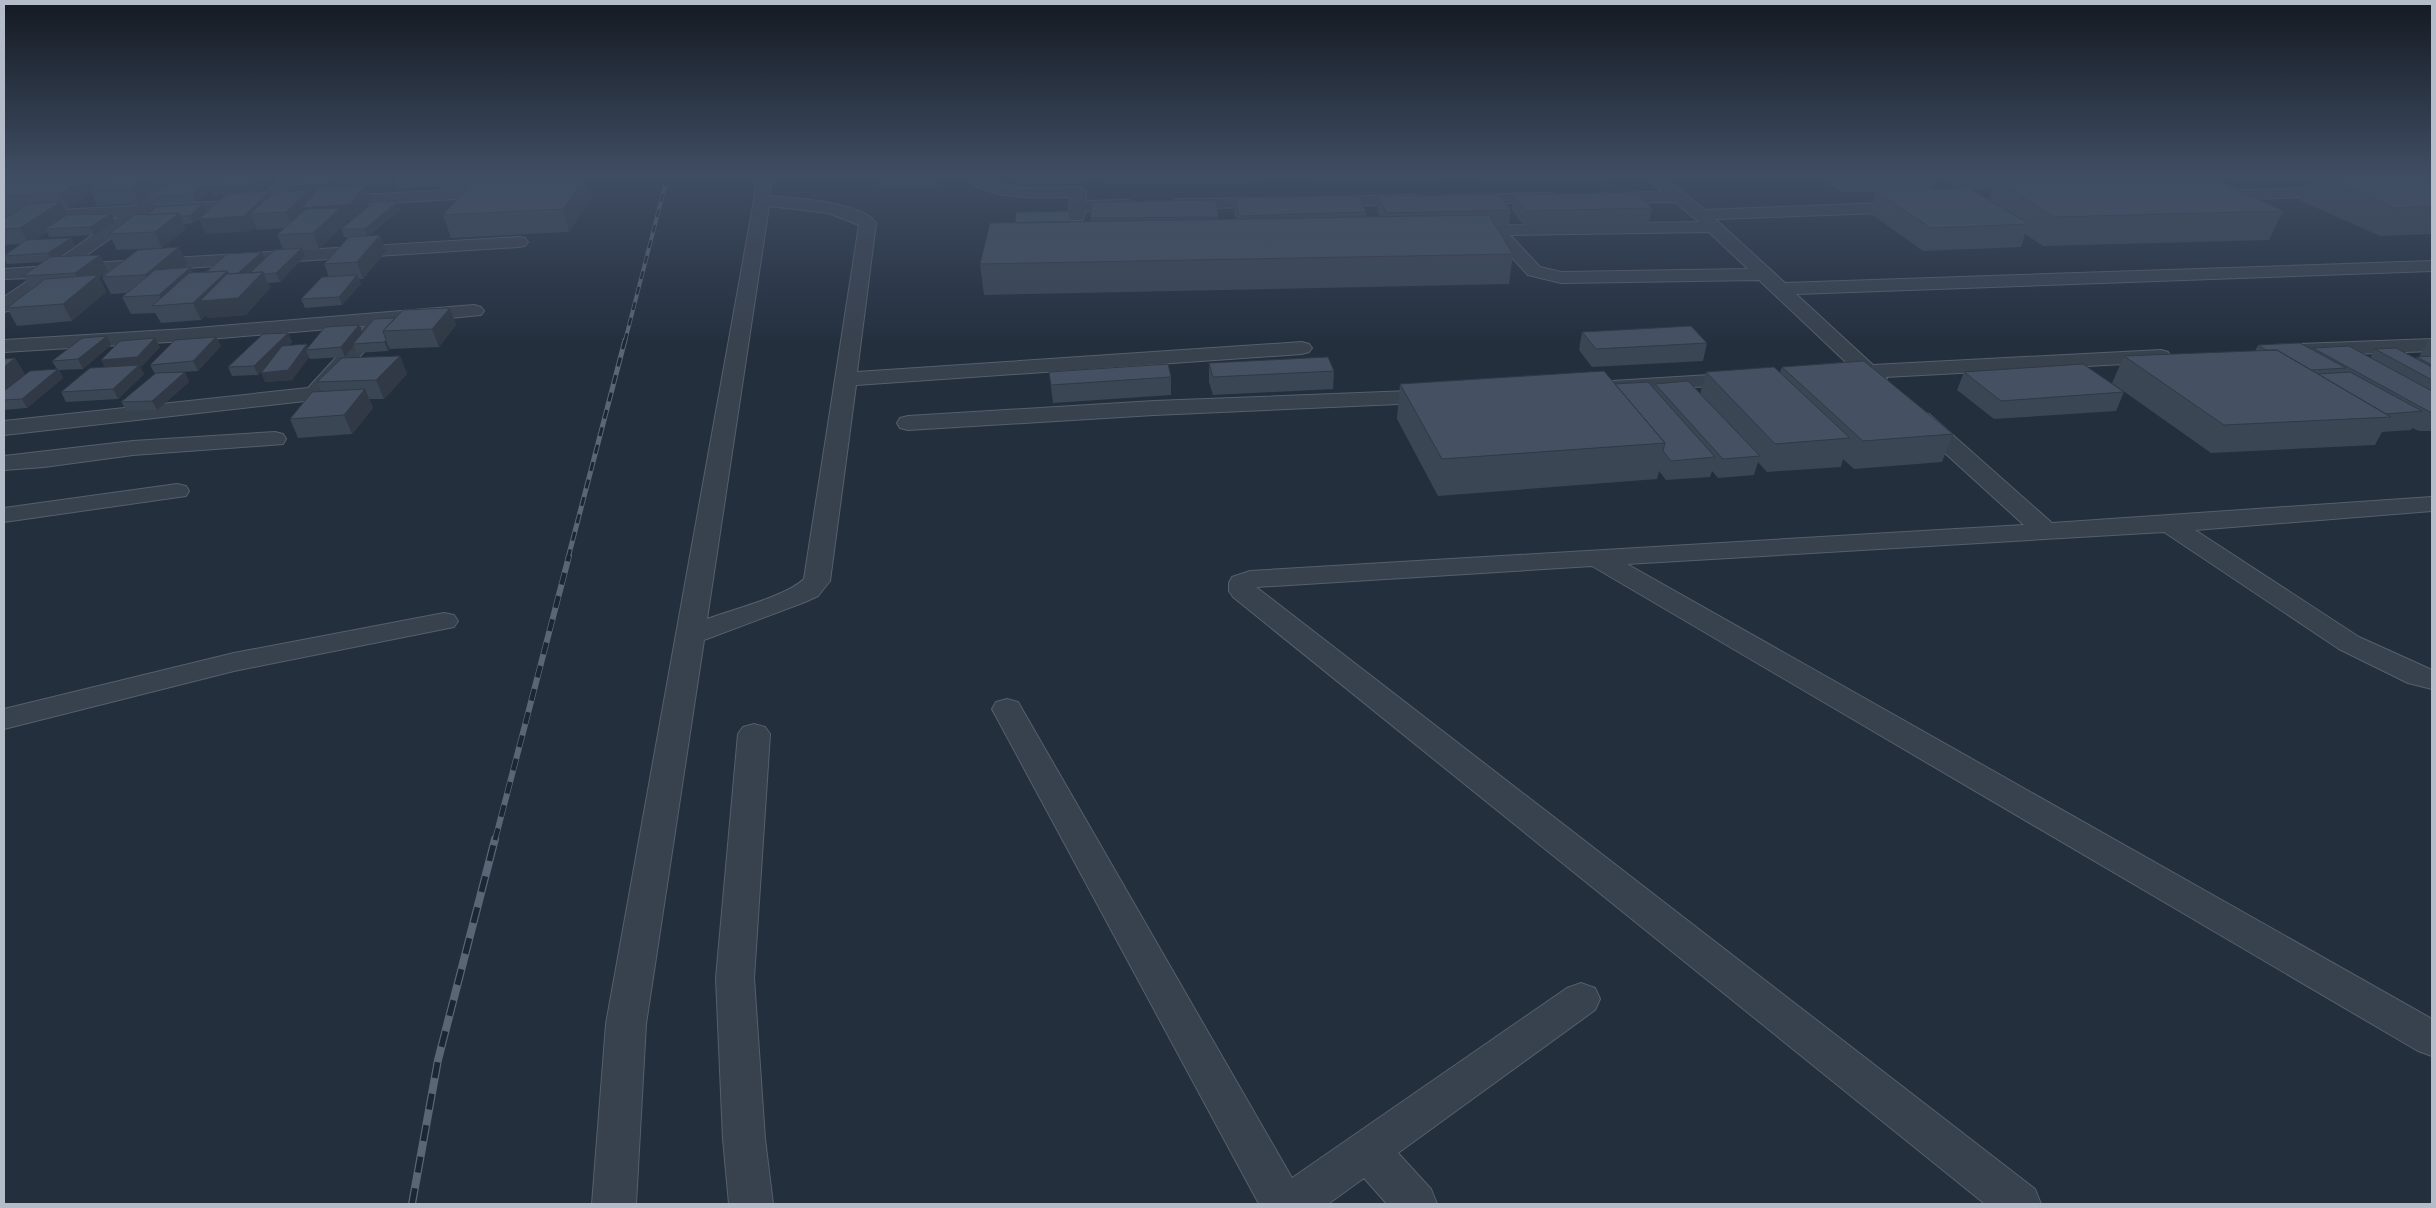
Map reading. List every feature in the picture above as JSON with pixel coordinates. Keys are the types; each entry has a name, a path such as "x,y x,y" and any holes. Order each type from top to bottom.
{"street":[{"path":"4,306 110,230"},
{"path":"614,1204 626,1024 756,230"},
{"path":"690,635 795,596 808,590 817,581 867,230"},
{"path":"1448,231 1479,230"},
{"path":"1497,230 1534,271 1561,278 1766,274"},
{"path":"1718,230 1868,372 2046,532"},
{"path":"4,274 519,242"},
{"path":"1781,289 2432,266"},
{"path":"4,346 185,335 474,311"},
{"path":"4,428 32,427 315,394 382,318"},
{"path":"2256,352 2432,345"},
{"path":"846,379 1302,348"},
{"path":"1819,374 2178,355"},
{"path":"1594,388 1760,378"},
{"path":"908,423 1154,408 1456,396"},
{"path":"4,452 32,427"},
{"path":"4,463 36,461 133,448 275,440"},
{"path":"4,515 177,491"},
{"path":"2019,1204 1243,591 1242,583 1250,579 2046,532 2432,504"},
{"path":"2169,524 2349,642 2418,676 2432,680"},
{"path":"1598,559 2432,1040"},
{"path":"4,720 234,662 444,621"},
{"path":"1007,709 1283,1204"},
{"path":"751,1204 744,1139 735,978 754,734"},
{"path":"1292,1204 1581,998"},
{"path":"1368,1150 1415,1204"}],"building":[{"path":"114,230 157,230 155,232 109,234"},
{"path":"282,230 316,230 313,233 277,235"},
{"path":"988,230 1498,230 1513,254 980,264"},
{"path":"380,235 357,262 324,264 349,237"},
{"path":"71,238 48,253 4,256 26,240"},
{"path":"179,247 145,275 102,277 138,250"},
{"path":"302,248 276,273 250,273 274,250"},
{"path":"262,252 238,273 229,274 227,271 206,272 227,254"},
{"path":"100,255 75,273 23,276 50,257"},
{"path":"191,267 159,295 122,297 155,270"},
{"path":"227,271 193,303 152,306 189,273"},
{"path":"263,272 238,298 200,301 227,274"},
{"path":"98,275 63,304 7,308 45,279"},
{"path":"357,275 339,297 301,299 322,277"},
{"path":"450,308 432,329 383,331 403,310"},
{"path":"395,318 383,331 386,340 384,342 353,344 374,319"},
{"path":"359,325 341,347 306,350 325,327"},
{"path":"1691,326 1707,343 1596,349 1582,332"},
{"path":"288,333 254,366 228,367 263,334"},
{"path":"107,336 78,359 52,361 82,338"},
{"path":"216,337 193,361 150,365 175,340"},
{"path":"155,338 137,357 101,360 120,341"},
{"path":"2300,343 2346,368 2311,370 2277,350 2266,350 2258,345"},
{"path":"307,344 288,370 261,373 282,346"},
{"path":"2349,346 2432,391 2432,412 2313,348"},
{"path":"2396,348 2432,367 2432,380 2375,349"},
{"path":"2277,350 2391,417 2224,425 2124,356"},
{"path":"400,356 376,380 317,382 342,358"},
{"path":"2432,356 2432,365 2417,357"},
{"path":"1328,357 1334,371 1213,377 1209,363"},
{"path":"15,358 4,367 4,359"},
{"path":"1864,361 1953,434 1863,441 1782,367"},
{"path":"1168,364 1171,377 1051,385 1049,372"},
{"path":"2083,364 2124,392 2001,401 1964,372"},
{"path":"139,365 113,389 61,392 90,368"},
{"path":"1774,367 1850,438 1775,444 1706,372"},
{"path":"58,369 22,399 4,400 4,391 30,371"},
{"path":"1604,371 1665,443 1442,459 1400,384"},
{"path":"185,372 152,401 121,402 156,373"},
{"path":"2350,372 2422,411 2386,414 2318,374"},
{"path":"1688,381 1760,456 1723,459 1655,384"},
{"path":"1648,382 1715,457 1671,461 1663,451 1665,443 1615,384"},
{"path":"365,389 344,415 290,419 312,392"}],"railway":[{"path":"625,341 653,230"},
{"path":"568,558 625,340"},
{"path":"495,840 569,556"},
{"path":"412,1204 438,1060 495,839"}]}
